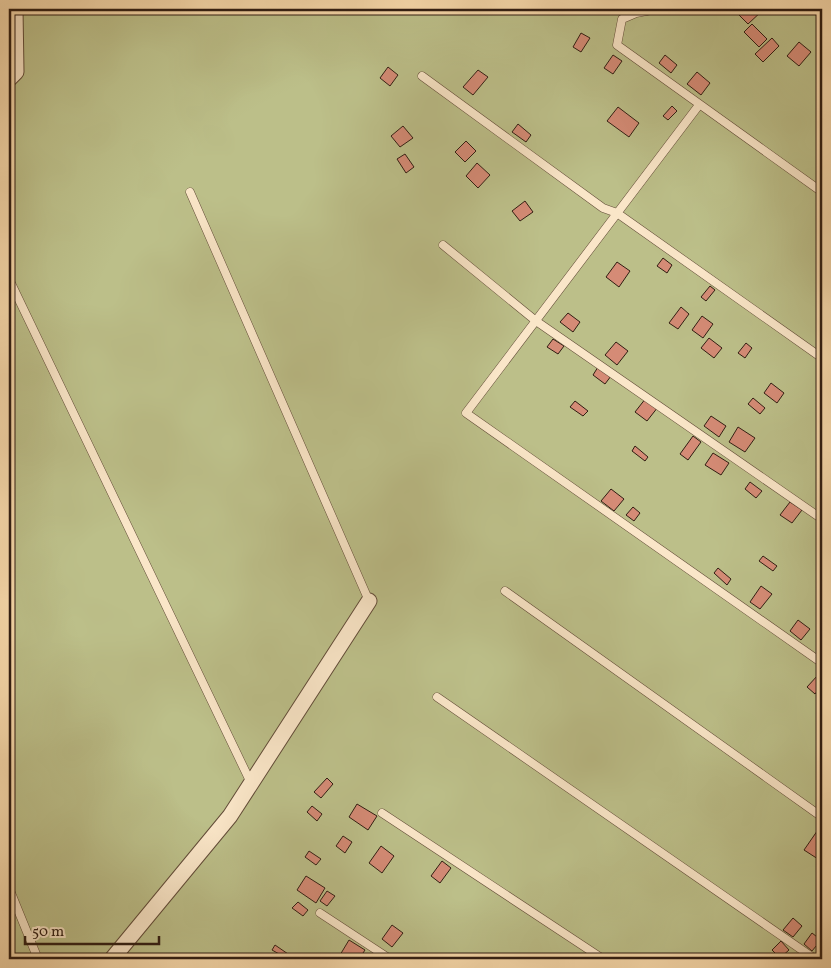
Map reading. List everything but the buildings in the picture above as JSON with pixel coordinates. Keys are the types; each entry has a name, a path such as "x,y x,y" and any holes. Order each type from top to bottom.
{"street":[{"path":"9,79 16,72 15,9"},
{"path":"112,959 230,816 369,601"}],"lane":[{"path":"657,9 636,13 622,20 617,45 822,192"},
{"path":"422,76 603,208 617,213 822,358"},
{"path":"699,105 466,414 822,663"},
{"path":"190,192 369,601"},
{"path":"444,244 536,321 822,519"},
{"path":"9,280 251,783"},
{"path":"505,591 822,817"},
{"path":"437,697 815,959"},
{"path":"382,813 604,959"},
{"path":"9,888 38,959"},
{"path":"320,913 390,959"}],"green space":[{"path":"9,9 822,9 822,959 9,959"}]}
